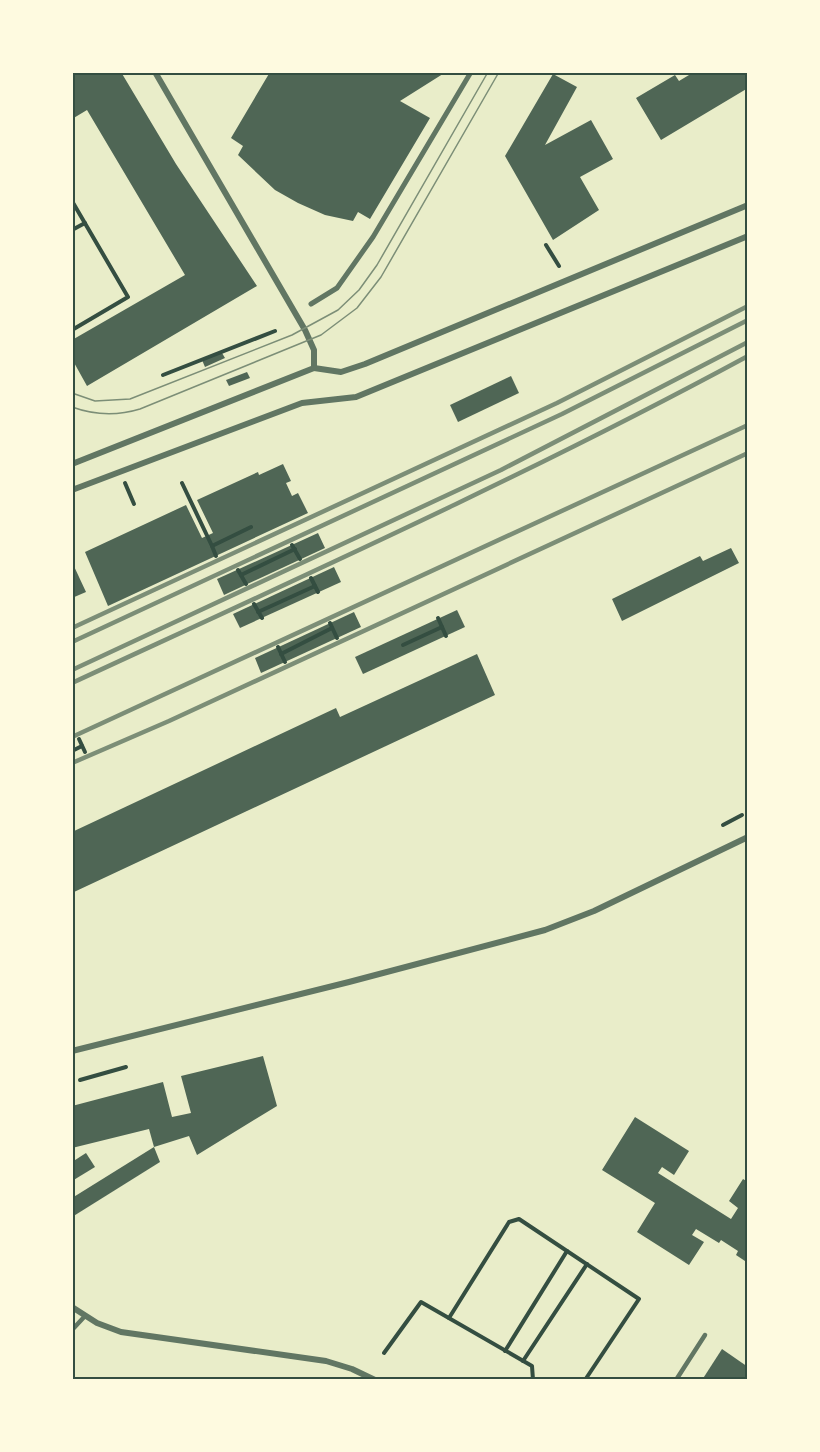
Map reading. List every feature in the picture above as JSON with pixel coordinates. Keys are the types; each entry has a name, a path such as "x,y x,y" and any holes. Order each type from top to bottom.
{"street":[{"path":"155,72 305,330 314,350 314,368"},
{"path":"311,304 337,288 373,237 471,72"},
{"path":"72,464 314,368 341,372 365,364 748,205"},
{"path":"72,490 302,403 356,397 748,236"},
{"path":"72,1051 349,982 545,930 603,907 748,837"},
{"path":"72,1057 80,1049"},
{"path":"72,1307 109,1328 150,1337 326,1361 375,1380"}],"lane":[{"path":"72,1330 85,1316"},
{"path":"676,1380 705,1335"}],"path":[{"path":"72,201 128,297 72,330"},
{"path":"72,230 85,223"},
{"path":"546,245 559,266"},
{"path":"163,375 275,331"},
{"path":"124,482 134,504"},
{"path":"182,483 216,556"},
{"path":"212,546 251,527"},
{"path":"292,545 300,559"},
{"path":"241,575 295,549"},
{"path":"238,570 246,584"},
{"path":"311,578 318,592"},
{"path":"258,612 315,586"},
{"path":"254,604 262,618"},
{"path":"438,618 446,636"},
{"path":"281,654 331,626 337,638"},
{"path":"403,645 442,627"},
{"path":"278,647 285,662"},
{"path":"80,739 86,752"},
{"path":"72,750 83,746"},
{"path":"723,825 742,816"},
{"path":"80,1080 126,1067"},
{"path":"449,1318 509,1222 519,1219 639,1299 585,1380"},
{"path":"505,1351 567,1251"},
{"path":"523,1361 587,1264"},
{"path":"384,1353 421,1302 532,1366 533,1380"}],"building":[{"path":"72,72 121,72 176,164 257,286 87,386 72,359 72,340 185,275 87,110 72,119"},
{"path":"270,72 446,72 400,101 430,118 370,219 358,212 353,221 325,215 298,203 275,190 238,155 243,146 231,138"},
{"path":"694,72 748,72 748,88 661,140 636,98 675,75 679,81"},
{"path":"553,74 577,87 545,145 591,120 613,159 580,177 599,210 553,240 505,156"},
{"path":"222,353 225,358 205,367 202,360"},
{"path":"247,372 250,378 229,386 226,380"},
{"path":"511,376 519,393 458,422 450,405"},
{"path":"283,464 291,481 286,483 292,496 298,493 308,513 108,606 85,552 186,505 202,538 213,533 197,500 258,472 259,475"},
{"path":"318,533 325,548 224,595 217,579"},
{"path":"731,548 739,563 622,621 612,599 700,556 703,561"},
{"path":"72,562 86,592 72,598"},
{"path":"334,567 341,582 240,628 233,614"},
{"path":"457,610 465,627 363,674 355,657"},
{"path":"354,612 361,627 261,673 255,658"},
{"path":"477,654 495,695 74,892 72,832 336,708 340,717"},
{"path":"263,1056 277,1106 197,1155 189,1136 154,1147 149,1129 72,1148 72,1106 163,1082 172,1117 191,1113 181,1076"},
{"path":"635,1117 689,1151 674,1175 662,1167 658,1173 731,1219 738,1208 729,1201 743,1179 748,1182 748,1263 736,1255 738,1251 721,1240 719,1243 696,1229 692,1235 704,1242 689,1265 637,1232 655,1203 602,1170"},
{"path":"154,1147 160,1162 72,1217 72,1198"},
{"path":"86,1153 95,1167 72,1181 72,1162"},
{"path":"722,1349 748,1367 748,1380 702,1380"}],"tram line":[{"path":"72,393 95,401 130,399 292,335 338,310 359,290 377,265 488,72"},
{"path":"72,407 106,414 140,409 321,335 357,308 381,277 499,72"}],"railway":[{"path":"72,628 557,403 748,306"},
{"path":"72,642 562,414 748,320"},
{"path":"72,670 501,470 748,342"},
{"path":"72,683 497,484 748,356"},
{"path":"72,737 748,425"},
{"path":"72,763 169,721 748,453"}]}
